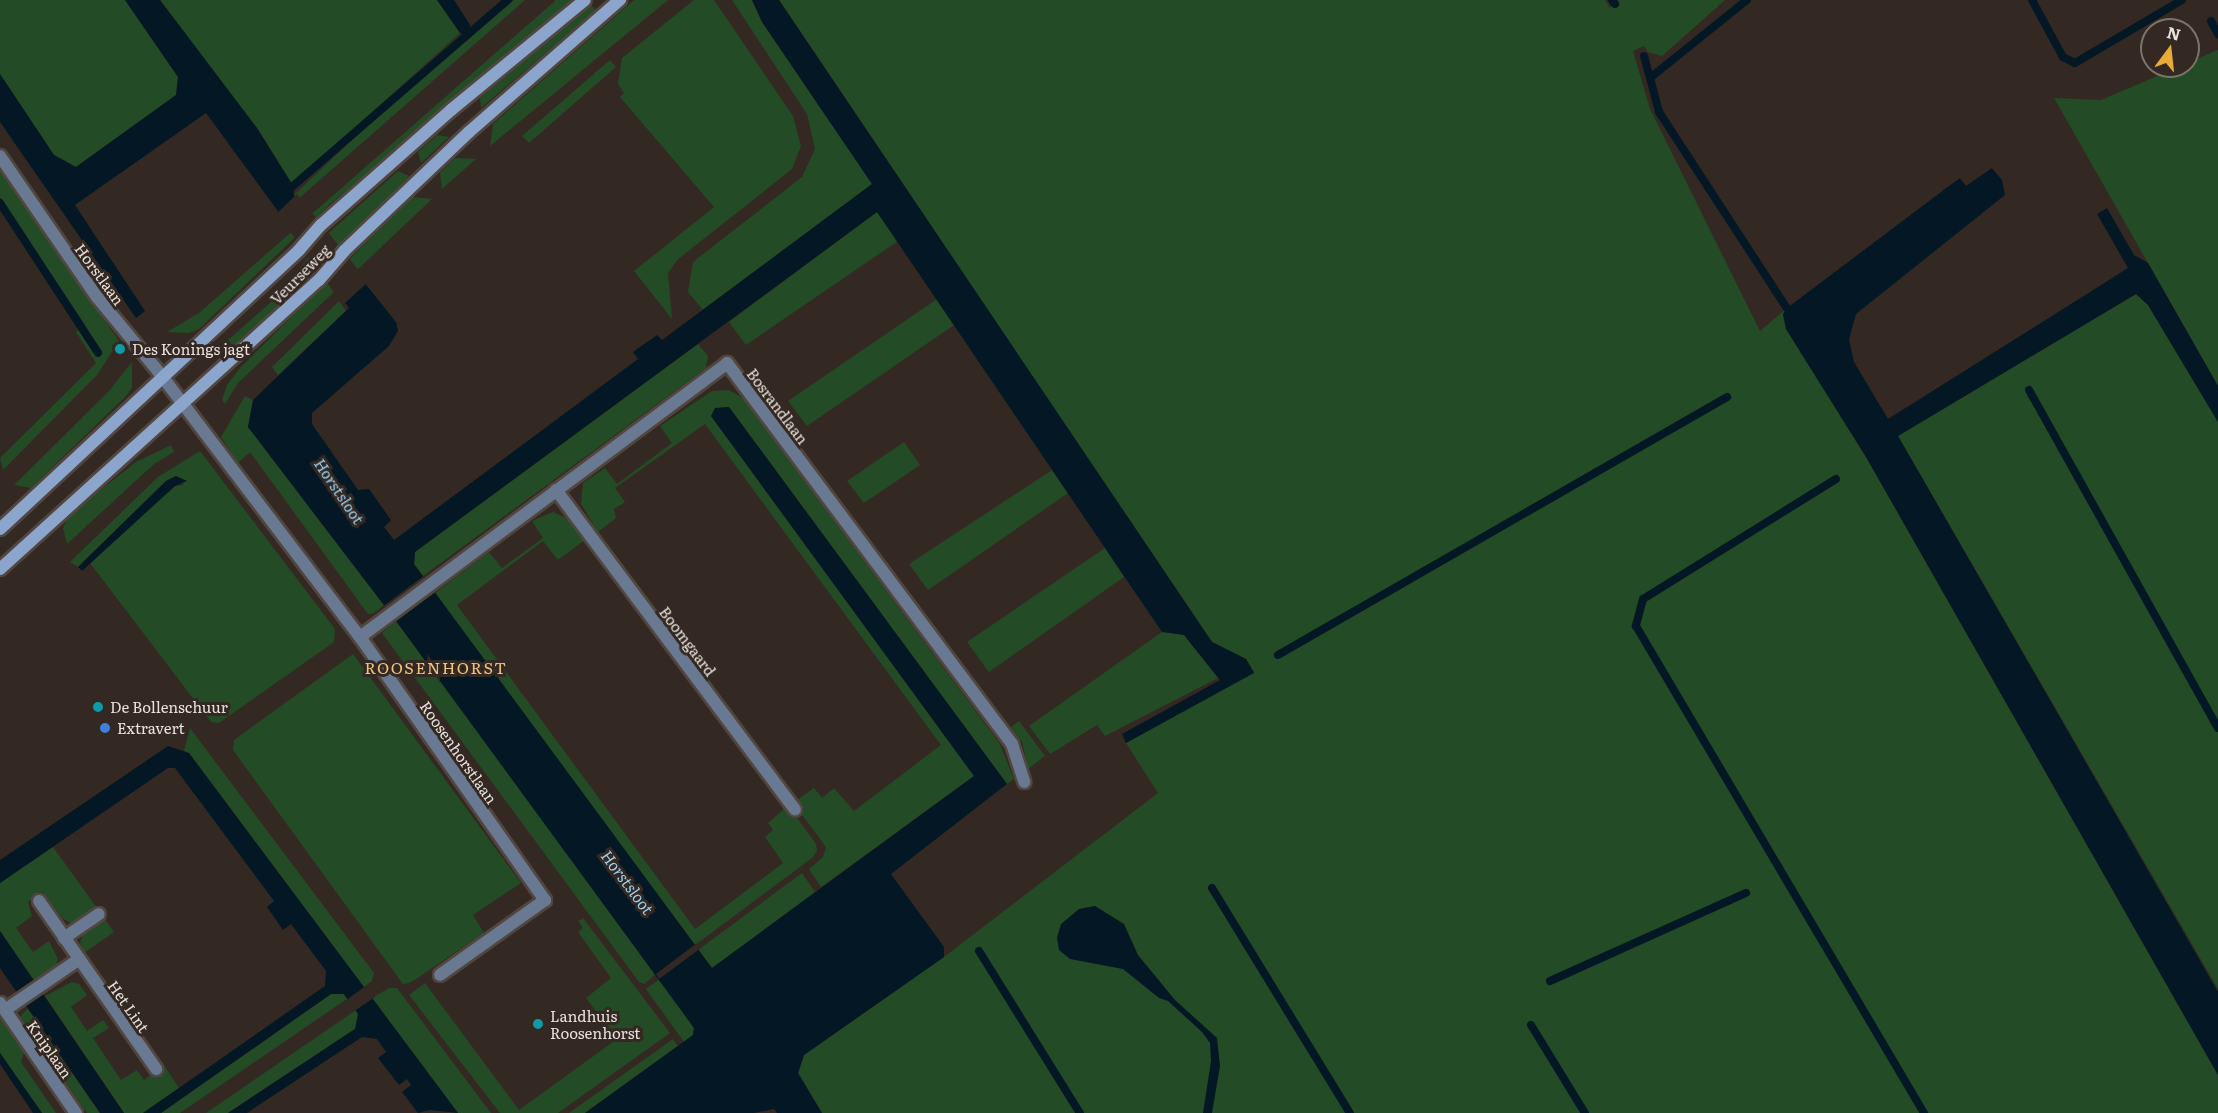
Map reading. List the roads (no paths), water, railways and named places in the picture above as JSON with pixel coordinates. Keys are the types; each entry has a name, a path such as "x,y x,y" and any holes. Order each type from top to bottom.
{"main road":[{"name":"Veurseweg","path":"0,529 299,250 321,225 451,110 585,0"},
{"name":"Veurseweg","path":"0,569 319,280 344,251 469,132 620,0"}],"street":[{"name":"Horstlaan","path":"0,156 97,297 162,376 182,405"},
{"name":"Bosrandlaan","path":"360,637 727,363 1012,744 1024,782"},
{"name":"Roosenhorstlaan","path":"182,405 360,637 545,900 440,975"},
{"name":"Boomgaard","path":"556,490 795,809"},
{"name":"Het Lint","path":"39,901 156,1069"},
{"path":"64,938 99,914"},
{"path":"7,1006 45,984 78,960"},
{"name":"Kniplaan","path":"7,1006 76,1113"}],"water":[{"name":"Horstsloot","path":"125,0 160,0 257,128 292,184 294,195 396,322 398,331 389,346 312,413 312,424 358,490 369,489 391,520 384,527 394,540 638,359 633,352 657,335 662,340 872,184 762,22 752,0 779,0 1212,642 1246,659 1254,673 1126,743 1122,734 1220,680 1184,635 1162,632 877,212 415,552 414,564 712,968 974,776 711,416 715,408 729,407 1007,784 891,874 944,947 944,957 804,1055 798,1073 822,1113 777,1113 774,1109 754,1113 585,1113 693,1035 694,1028 396,621 248,427 253,400 349,308 206,113 75,205 145,311 136,318 0,122 0,74 54,155 76,167 176,95 178,77"},
{"path":"437,0 454,0 470,25 470,37 460,33"},
{"path":"1992,168 2002,180 2005,195 1856,314 1849,340 1854,362 1888,419 2128,268 2097,214 2107,208 2134,255 2148,263 2218,386 2218,422 2148,305 2136,294 1898,436 2218,992 2218,1075 1866,457 1786,329 1783,314 1787,308 1960,178 1966,186"},
{"path":"176,476 187,481 175,486 82,571 78,567 166,481"},
{"path":"168,746 189,753 458,1113 430,1110 418,1113 402,1092 411,1085 407,1079 399,1085 378,1058 386,1052 377,1039 362,1037 247,1113 228,1113 355,1029 358,1014 344,994 331,994 161,1113 143,1113 325,986 326,971 291,924 283,930 267,907 274,901 175,768 168,768 0,883 0,860"},
{"path":"1095,906 1124,924 1138,955 1175,1000 1217,1038 1220,1066 1212,1113 1203,1113 1211,1061 1210,1043 1202,1032 1168,1001 1159,998 1123,969 1070,959 1059,950 1057,938 1061,924 1079,909"},
{"path":"0,931 124,1113 100,1113 0,968"},
{"path":"0,1053 42,1113 33,1113 0,1064"}],"waterway":[{"path":"286,192 508,0"},
{"path":"1612,0 1615,4"},
{"path":"1747,0 1650,78 1659,112 1787,308"},
{"path":"2032,0 2063,57 2075,63 2182,0"},
{"path":"2211,21 2218,34"},
{"path":"1644,56 1650,78"},
{"path":"0,203 98,353"},
{"path":"2029,390 2218,728"},
{"path":"1278,655 1727,397"},
{"path":"1836,479 1643,599 1636,626 1924,1113"},
{"path":"1212,888 1350,1113"},
{"path":"1550,981 1746,893"},
{"path":"979,951 1080,1113"},
{"path":"1531,1025 1585,1113"}],"place":[{"name":"Des Konings jagt","path":"120,349"},
{"name":"De Bollenschuur","path":"98,707"},
{"name":"Extravert","path":"105,728"},
{"name":"Landhuis Roosenhorst","path":"538,1024"}],"district":[{"name":"ROOSENHORST","path":"436,667"}]}
